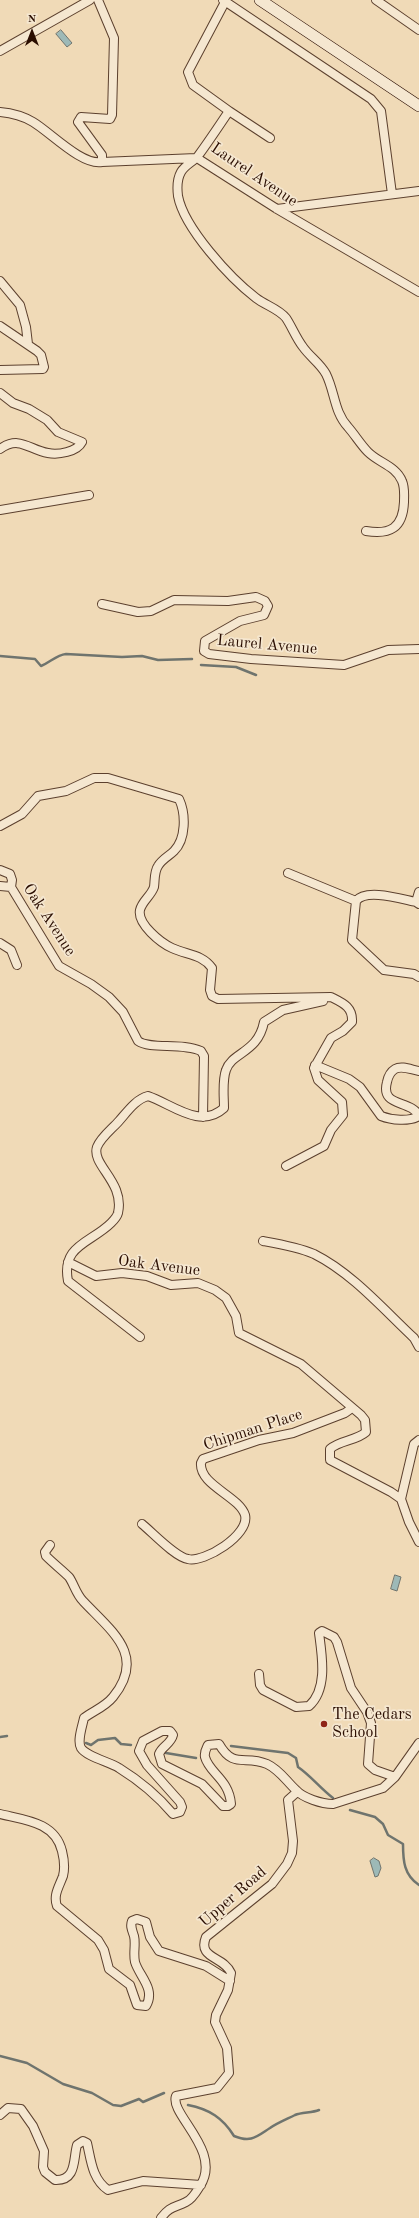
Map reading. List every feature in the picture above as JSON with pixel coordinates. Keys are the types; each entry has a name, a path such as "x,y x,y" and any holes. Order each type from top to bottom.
{"main road":[{"path":"260,0 419,106"}],"street":[{"path":"0,50 90,0"},
{"path":"98,0 114,38 112,115 110,119 105,120 81,117 78,122 102,155 102,162"},
{"path":"376,0 419,30"},
{"path":"270,138 193,85 188,72 224,1 371,99 381,111 392,194"},
{"name":"Laurel Avenue","path":"229,111 197,158 277,209 419,292"},
{"path":"0,112 15,114 32,121 87,161 102,162 197,158"},
{"path":"197,158 186,165 180,173 178,180 181,206 192,227 220,264 243,288 285,317 302,346 322,366 339,416 357,435 368,452 392,468 403,482 404,505 400,522 389,531 379,533 366,531"},
{"path":"277,209 419,191"},
{"path":"0,281 20,304 26,327 28,344"},
{"path":"0,326 42,355 44,362 43,369 0,370"},
{"path":"0,393 13,403 29,409 47,420 58,432 82,442 76,450 55,453 48,453 23,444 5,445 0,449"},
{"path":"0,510 89,495"},
{"name":"Laurel Avenue","path":"102,604 138,612 151,610 174,600 228,601 256,597 265,600 268,606 264,615 240,622 205,641 204,651 209,654 251,659 344,665 388,650 419,648"},
{"path":"0,826 22,814 38,796 66,791 94,778 108,778 179,799 183,807 182,837 174,851 158,866 154,886 140,909 140,915 144,924 163,942 174,949 207,961 212,968 210,990 212,996 218,999 331,997 347,1006 352,1014 352,1022 343,1031 331,1038 315,1065 315,1074 318,1080 342,1102 343,1115 331,1130 324,1146 286,1166"},
{"path":"0,870 10,874 12,880 11,887"},
{"path":"288,873 356,901"},
{"name":"Oak Avenue","path":"0,886 11,887 60,966 91,984 109,997 123,1012 138,1041 142,1044 156,1046 183,1045 201,1051 204,1056 203,1117"},
{"path":"419,892 418,903 368,894 363,895 356,901 352,940 384,970 414,974 419,977"},
{"path":"0,943 11,950 17,965"},
{"path":"140,1338 68,1281 66,1270 75,1248 104,1229 117,1216 120,1199 113,1181 98,1160 97,1148 102,1139 136,1103 142,1098 148,1096 192,1116 203,1117 218,1114 224,1108 226,1070 230,1064 255,1044 262,1032 264,1022 283,1010 322,1001 331,997"},
{"path":"315,1065 349,1079 360,1087 380,1116 402,1119 414,1119 419,1116 414,1109 390,1099 386,1088 389,1075 395,1069 404,1068 419,1071"},
{"path":"263,1242 288,1246 314,1254 352,1280 417,1336 419,1347"},
{"name":"Oak Avenue","path":"68,1262 96,1276 122,1273 147,1276 172,1285 198,1283 215,1290 226,1298 236,1316 239,1333 301,1364 365,1420 366,1432 362,1436 335,1445 330,1449 330,1460 391,1492 401,1499"},
{"name":"Chipman Place","path":"142,1524 186,1559 201,1559 240,1534 246,1520 244,1513 238,1506 202,1472 201,1463 203,1459 259,1440 293,1433 345,1413 352,1408"},
{"path":"419,1440 414,1444 401,1499 409,1522 419,1542"},
{"path":"50,1545 45,1552 46,1556 70,1579 81,1600 114,1632 126,1654 127,1673 113,1697 100,1709 84,1718 80,1736 80,1747 85,1752 118,1767 146,1786 176,1814 180,1812 182,1807 180,1802 147,1765 139,1751 143,1741 162,1731 170,1731 173,1735 172,1741 160,1750 159,1754 162,1764 202,1784 223,1806 228,1806 230,1804 230,1796 226,1786 205,1758 205,1751 208,1745 214,1743 219,1744 225,1754 230,1758 266,1763 281,1773 297,1792 327,1804 333,1804 383,1788 396,1777 419,1743"},
{"path":"259,1674 260,1685 264,1690 296,1707 309,1706 317,1696 321,1683 322,1655 319,1633 322,1631 334,1637 338,1642 351,1688 367,1712 371,1723 368,1764 375,1770 396,1777"},
{"name":"Upper Road","path":"230,1981 231,1973 229,1968 204,1950 203,1945 206,1937 272,1884 281,1874 292,1853 293,1841 288,1800 297,1792"},
{"path":"0,1814 32,1820 45,1826 61,1845 64,1858 63,1875 55,1894 57,1906 98,1940 104,1950 109,1969 130,1986 137,2005 146,2006 148,2002 147,1983 135,1961 134,1937 131,1925 132,1921 137,1919 146,1922 150,1937 159,1950 206,1966 230,1981 216,2015 215,2022 228,2048 229,2073 217,2088 209,2091 181,2094 176,2096 174,2100 178,2110 191,2127 203,2150 204,2177 201,2185 187,2202 170,2208 161,2218"},
{"path":"0,2115 8,2108 22,2109 33,2126 44,2151 43,2167 45,2172 55,2180 66,2179 75,2165 77,2145 83,2141 87,2143 92,2169 98,2180 108,2190 143,2180 201,2185"}],"water":[{"path":"61,30 72,43 67,47 56,34"},
{"path":"395,1575 401,1577 397,1591 391,1589"},
{"path":"374,1858 379,1861 381,1868 378,1876 375,1877 370,1861"}],"waterway":[{"path":"0,656 35,659 41,666 59,656 66,654 122,657 142,656 158,660 192,659"},
{"path":"201,665 236,667 256,675"},
{"path":"0,1737 7,1736"},
{"path":"86,1743 91,1745 98,1740 115,1738 121,1744 131,1745"},
{"path":"231,1746 288,1753 296,1758 298,1767 333,1798"},
{"path":"166,1753 196,1758"},
{"path":"350,1810 375,1817 383,1824 388,1835 403,1844 405,1867 410,1877 419,1885"},
{"path":"0,2056 27,2063 63,2084 92,2093 113,2105 121,2106 139,2099 143,2102 164,2093"},
{"path":"188,2105 215,2115 225,2124 234,2136 245,2139 253,2138 276,2124 295,2115 319,2110"}],"place":[{"name":"The Cedars School","path":"324,1724"}]}
